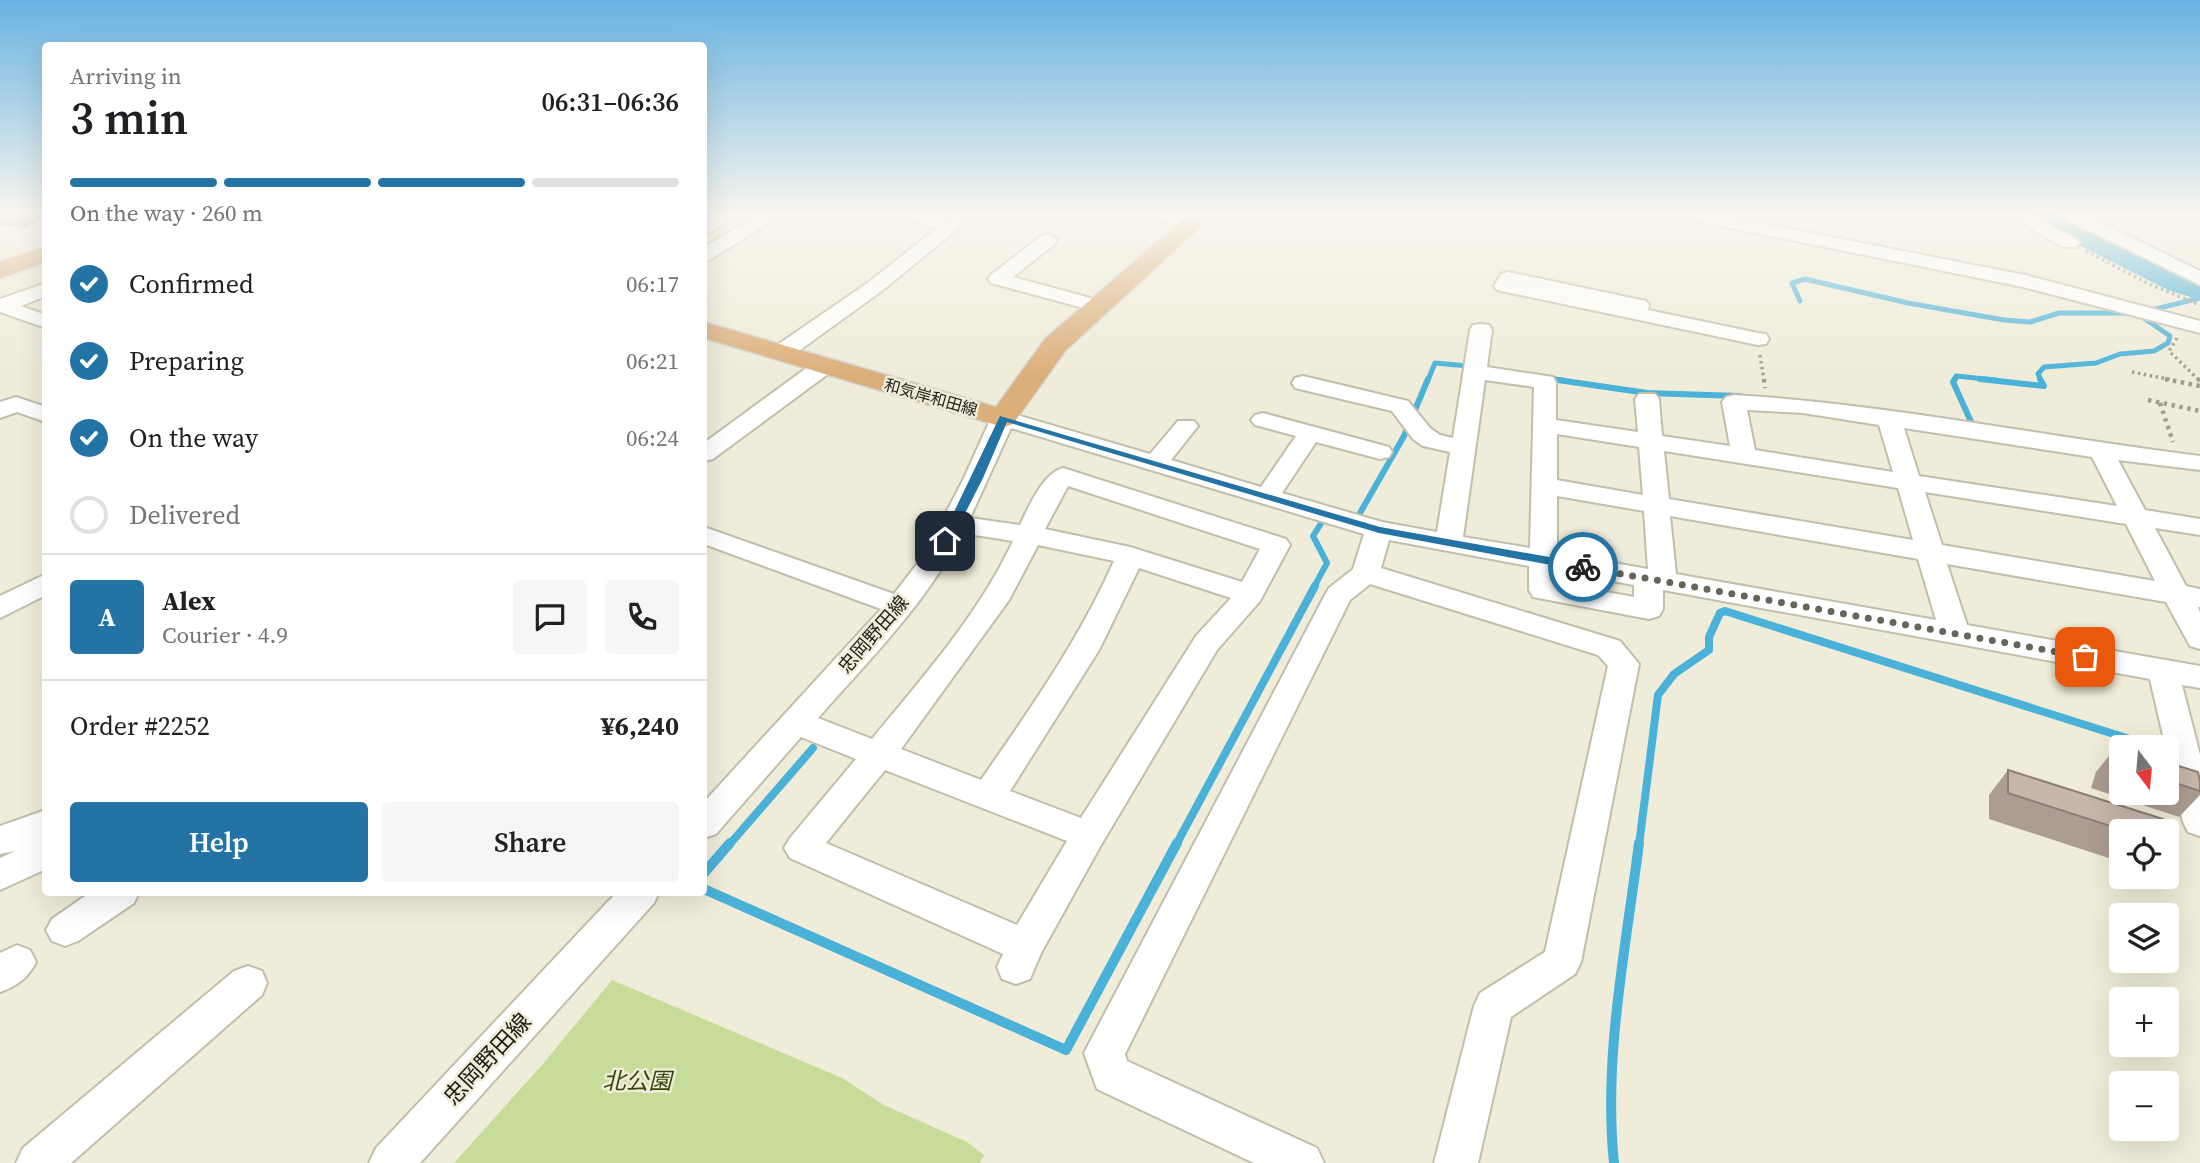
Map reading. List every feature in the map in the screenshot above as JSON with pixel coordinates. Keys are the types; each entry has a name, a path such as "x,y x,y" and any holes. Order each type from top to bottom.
{"main road":[{"name":"和気岸和田線","path":"707,331 1003,418 1055,345 1142,267"}],"street":[{"path":"781,353 899,267"},
{"path":"1013,267 998,279 1098,306"},
{"path":"1966,267 2200,327"},
{"path":"2178,267 2200,278"},
{"path":"1636,313 1639,305 1508,278 1504,286 1758,339"},
{"path":"1,306 42,291"},
{"path":"1,306 42,321"},
{"path":"1449,543 1481,330"},
{"path":"707,452 824,366"},
{"path":"1475,372 1545,383 1543,590 1649,609 1655,580 1656,505 1647,399"},
{"path":"1303,383 1400,407 1422,435 1464,447"},
{"path":"1745,456 1734,402 1804,406 2190,462"},
{"path":"0,411 16,404 42,414"},
{"path":"1003,418 1379,530 1542,560"},
{"name":"忠岡野田線","path":"707,821 900,606 936,558 955,524 1003,418"},
{"path":"1889,418 1955,633"},
{"path":"1263,420 1380,452"},
{"path":"1544,425 2200,527"},
{"path":"1155,464 1186,426"},
{"path":"1266,498 1310,433"},
{"path":"2101,451 2136,517 2188,596 2200,639"},
{"path":"1063,476 1276,545 1250,593 1206,643 1089,835 1021,956 802,848 880,752 1001,591 1031,535 1050,491 1063,476"},
{"path":"1544,486 2188,596"},
{"path":"955,524 1031,535 1130,556 1250,593"},
{"path":"1302,1163 1112,1075 1104,1053 1339,595 1366,573 1379,530"},
{"path":"707,536 900,606"},
{"path":"989,795 1067,680 1117,590 1130,556"},
{"path":"1366,573 1609,648 1624,664 1562,962 1494,1006 1456,1163"},
{"path":"1655,580 2200,677"},
{"path":"0,608 42,585"},
{"path":"2163,671 2200,822"},
{"path":"796,722 880,752 1089,835"},
{"path":"0,874 34,858 15,834"},
{"path":"65,930 115,896"},
{"name":"忠岡野田線","path":"391,1163 637,896"},
{"path":"38,1163 248,982"}],"path":[{"path":"2117,267 2149,284 2199,304"},
{"path":"2153,316 2177,339 2169,351 2200,383"},
{"path":"1758,339 1766,396"},
{"path":"2132,372 2200,383"},
{"path":"2147,400 2200,411"},
{"path":"2160,403 2190,462"}],"green space":[{"name":"北公園","path":"612,980 842,1078 884,1105 967,1142 984,1155 980,1163 454,1163 542,1065"}],"building":[{"path":"2179,766 2198,772 2200,791 2179,784"},
{"path":"2008,770 2109,802 2109,805 2119,805 2163,819 2109,819 2109,826 2008,793"}],"waterway":[{"path":"2146,267 2200,291"},
{"path":"1800,301 1792,283 1805,279 1908,303 2004,320 2030,322 2059,313 2132,313"},
{"path":"2148,311 2200,298"},
{"path":"2041,380 2038,374 2044,367 2096,363 2120,354 2154,351 2168,343 2170,336 2138,314"},
{"path":"1428,380 1435,363 1468,366"},
{"path":"1954,380 1956,376 1995,380"},
{"path":"1546,378 1562,380"},
{"path":"1360,513 1404,436 1428,379"},
{"path":"1551,379 1647,393 1739,396"},
{"path":"1955,379 1953,382 1973,426 1969,426"},
{"path":"1980,379 2044,386 2040,379"},
{"path":"1314,587 1327,563 1313,536 1322,522"},
{"path":"1176,845 1315,586"},
{"path":"1639,845 1658,695 1674,674 1709,650 1709,637 1720,613 1725,611 2117,735"},
{"path":"729,845 813,748"},
{"path":"707,870 730,843"},
{"path":"707,890 1066,1050 1177,843"},
{"path":"1614,1163 1611,1123 1614,1043 1622,962 1639,843"}],"way so far":[{"path":"1583,567 2085,657"}],"route":[{"path":"945,541 1003,418 1379,530 1583,567"}]}
